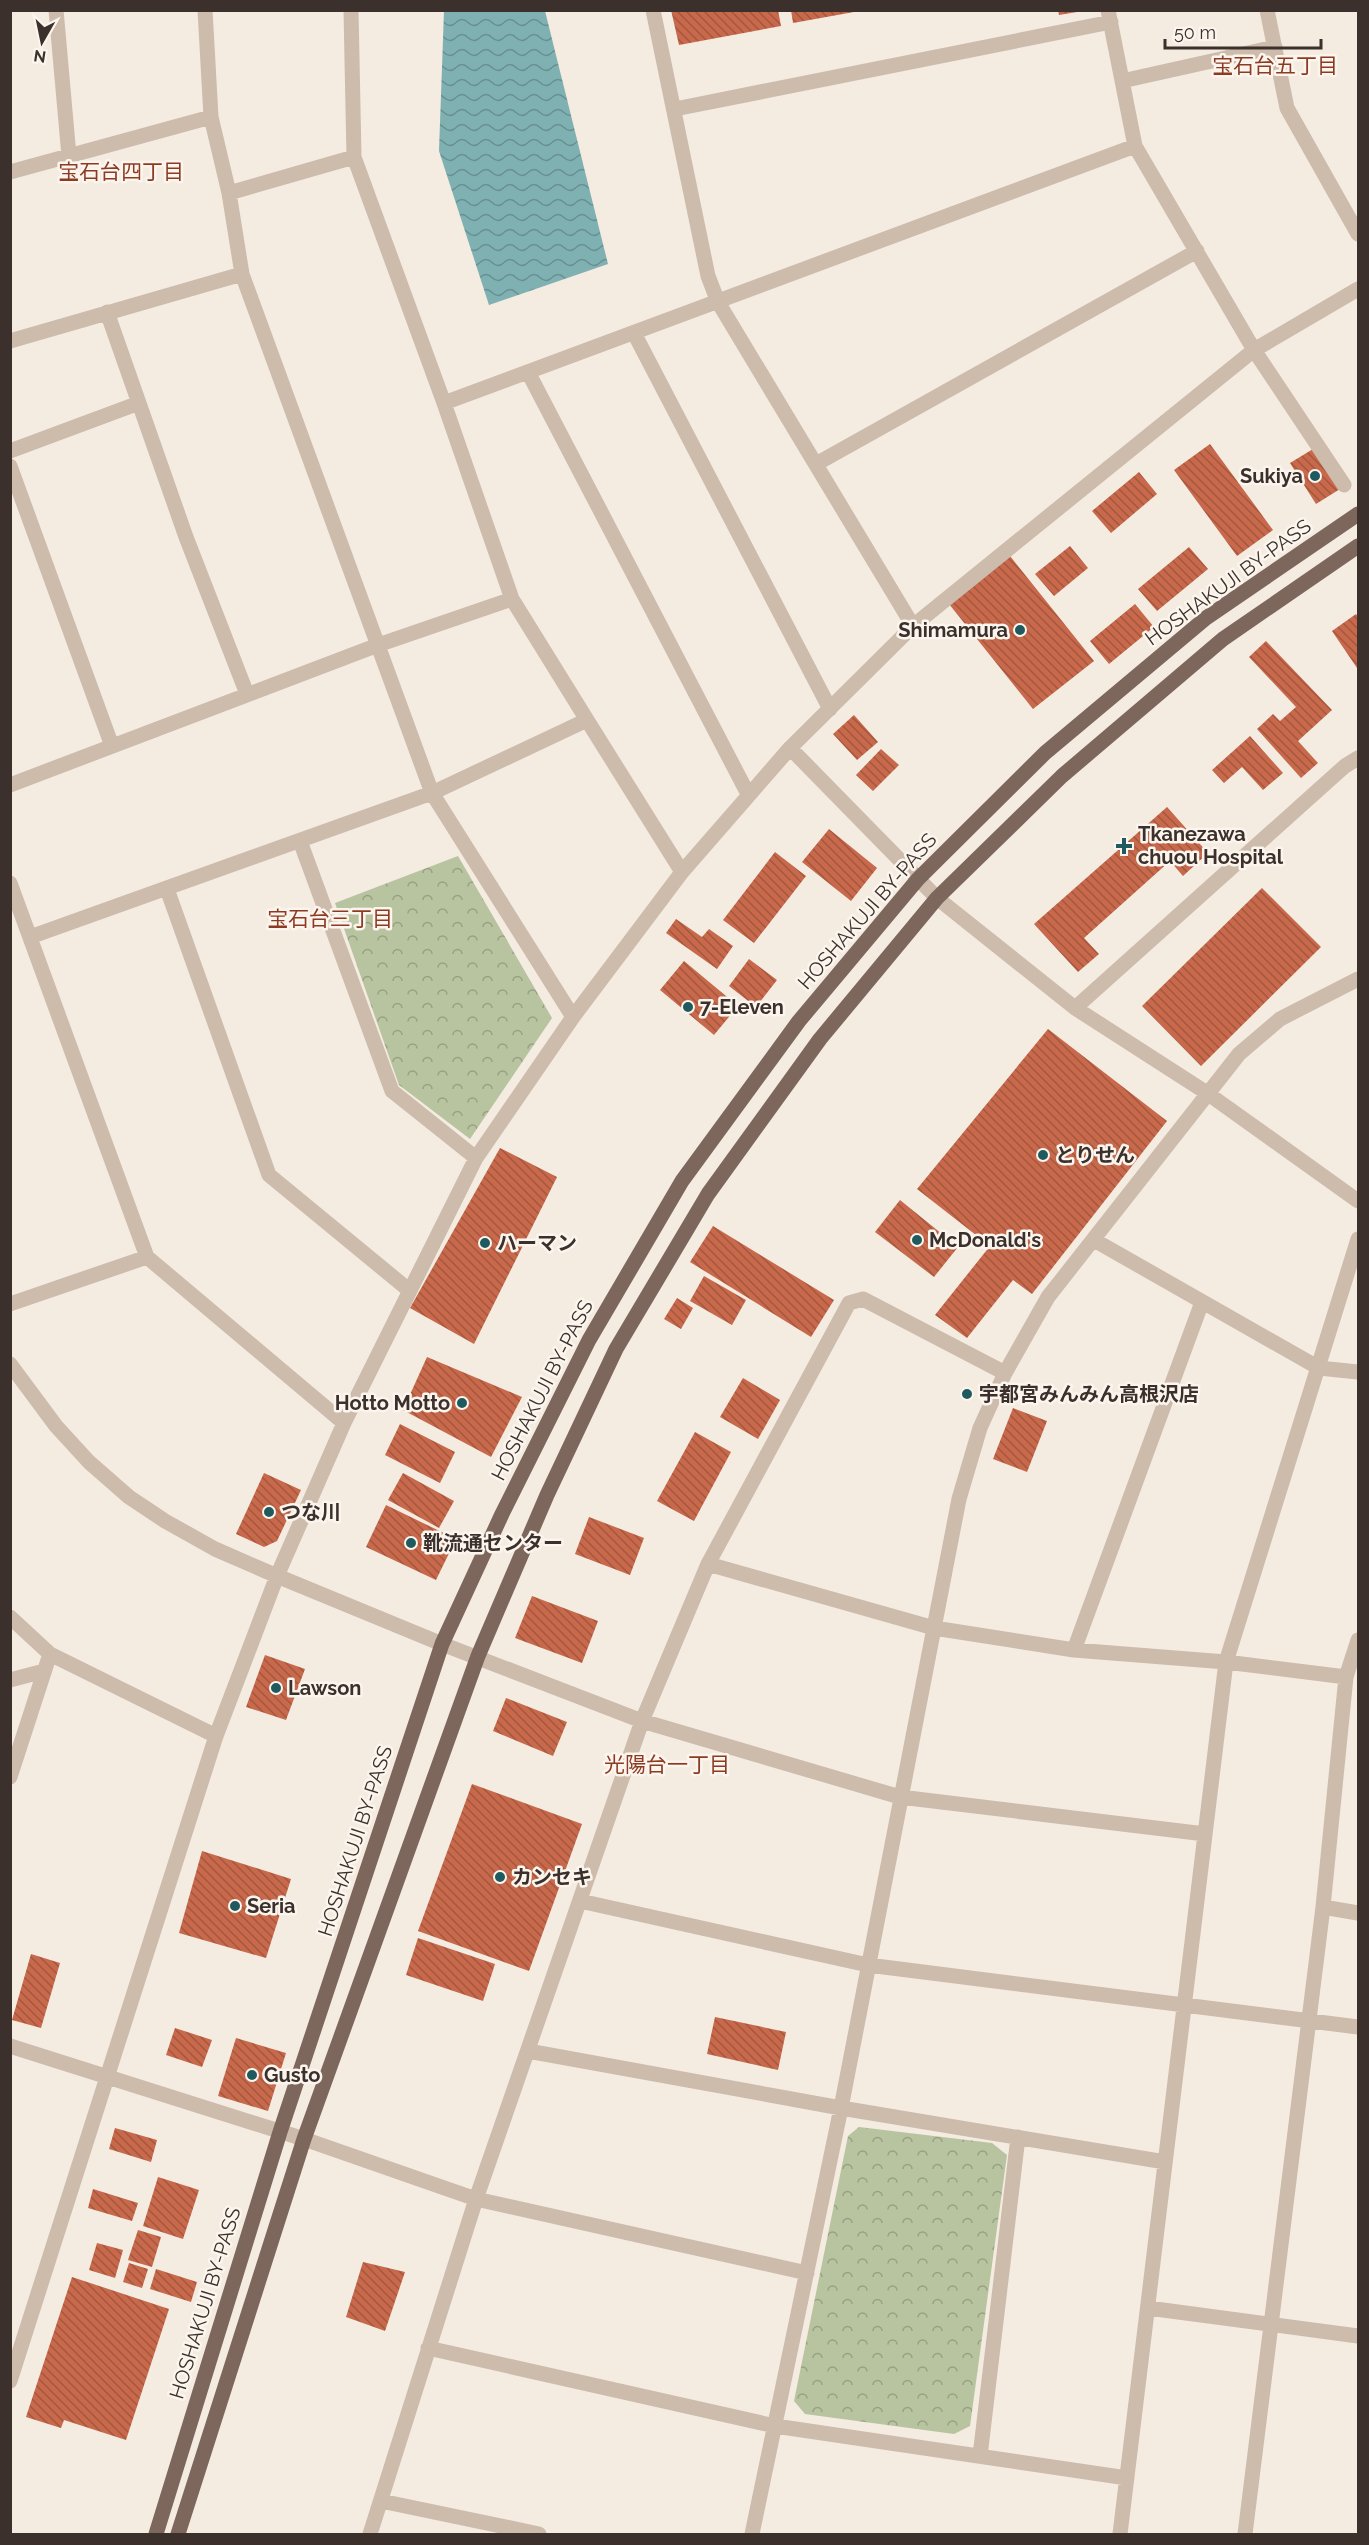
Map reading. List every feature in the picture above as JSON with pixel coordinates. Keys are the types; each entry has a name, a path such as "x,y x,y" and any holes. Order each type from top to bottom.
{"main road":[{"name":"HOSHAKUJI BY-PASS","path":"156,2535 280,2132 442,1644 502,1514 589,1340 682,1181 799,1021 918,879 1045,753 1206,618 1359,514"},
{"path":"178,2535 304,2139 478,1656 547,1495 616,1349 702,1204 820,1039 937,898 1062,776 1214,646 1359,546"}],"street":[{"path":"56,10 69,156"},
{"path":"205,10 211,117 229,193 242,274 432,793 573,1017"},
{"path":"351,10 354,157 512,598 682,872"},
{"path":"653,10 708,276 718,302 913,626"},
{"path":"1267,10 1287,108 1359,234"},
{"path":"675,109 1109,16 1135,146 1254,350 1344,485"},
{"path":"1122,81 1275,47"},
{"path":"10,172 211,117"},
{"path":"444,403 1135,146"},
{"path":"229,193 354,157"},
{"path":"816,464 1197,251"},
{"path":"10,341 242,274"},
{"path":"10,2382 109,2078 216,1736 277,1576 344,1423 476,1158 573,1017 682,872 790,748 913,626 1254,350 1359,289"},
{"path":"107,312 186,537 247,694"},
{"path":"634,333 830,709"},
{"path":"528,372 748,794"},
{"path":"10,450 139,403"},
{"path":"10,466 112,746"},
{"path":"10,785 378,645 512,598"},
{"path":"30,937 432,793 587,720"},
{"path":"790,748 937,898 1075,1008 1206,1093 1359,1201"},
{"path":"1075,1008 1352,770 1359,758"},
{"path":"300,841 393,1091 476,1158"},
{"path":"10,884 147,1257 344,1423"},
{"path":"167,889 269,1175 410,1291"},
{"path":"752,2535 841,2108 959,1499 980,1428 1005,1373 1048,1297 1206,1093 1239,1054 1280,1019 1359,979"},
{"path":"1120,2535 1226,1662 1359,1239"},
{"path":"1094,1240 1319,1368 1359,1372"},
{"path":"10,1304 147,1257"},
{"path":"370,2535 476,2199 642,1720 708,1564 849,1303 863,1299 1005,1373"},
{"path":"1074,1650 1202,1302"},
{"path":"10,1364 56,1426 89,1462 129,1497 165,1521 215,1549 442,1644 642,1720 900,1797 1205,1834"},
{"path":"708,1564 934,1628 1074,1650 1226,1662 1346,1677"},
{"path":"10,1617 50,1654 216,1736"},
{"path":"1245,2535 1323,1906 1346,1677 1359,1640"},
{"path":"10,1777 50,1654"},
{"path":"10,1680 44,1671"},
{"path":"580,1901 868,1965 1359,2027"},
{"path":"1323,1906 1359,1913"},
{"path":"10,2046 304,2139 476,2199 807,2273"},
{"path":"528,2051 841,2108 1165,2162"},
{"path":"981,2456 1018,2137"},
{"path":"1148,2308 1359,2336"},
{"path":"428,2348 774,2426 1127,2478"},
{"path":"381,2501 539,2535"}],"green space":[{"path":"458,856 552,1018 470,1139 399,1085 335,903"},
{"path":"859,2127 992,2143 1007,2155 970,2426 954,2434 805,2414 794,2401 848,2136"}],"water":[{"path":"444,11 545,11 608,264 489,305 439,151"}],"building":[{"path":"671,10 778,10 781,26 679,45"},
{"path":"791,10 854,10 854,12 793,23"},
{"path":"1058,10 1077,10 1077,12 1059,15"},
{"path":"1210,444 1273,530 1237,556 1174,470"},
{"name":"Sukiya","path":"1313,449 1340,489 1316,504 1290,463"},
{"path":"1139,472 1157,494 1111,533 1092,511"},
{"path":"1070,546 1088,568 1054,596 1035,574"},
{"path":"1189,547 1208,569 1157,611 1138,589"},
{"name":"Shimamura","path":"1006,551 1094,661 1033,709 945,599"},
{"path":"1135,604 1154,627 1109,664 1090,641"},
{"path":"1356,614 1358,617 1357,668 1332,631"},
{"path":"1266,641 1332,710 1298,741 1318,763 1301,778 1257,729 1273,714 1280,721 1296,707 1249,657"},
{"path":"854,715 878,742 857,760 833,734"},
{"path":"1250,736 1283,773 1263,790 1242,767 1224,783 1212,770"},
{"path":"881,749 899,765 873,791 856,775"},
{"path":"1167,807 1208,853 1183,876 1170,861 1084,938 1099,954 1078,972 1034,924"},
{"path":"829,829 877,868 851,901 802,862"},
{"path":"775,852 806,876 754,943 723,920"},
{"path":"1262,888 1321,947 1201,1066 1142,1006"},
{"path":"676,919 702,937 709,929 733,946 717,969 666,933"},
{"path":"749,959 777,980 756,1007 729,986"},
{"path":"684,961 738,1006 714,1035 660,990"},
{"name":"とりせん","path":"1048,1029 1167,1121 1032,1294 1013,1280 967,1338 935,1315 990,1246 917,1189"},
{"name":"ハーマン","path":"500,1148 557,1177 474,1344 410,1308"},
{"name":"McDonald's","path":"900,1200 958,1247 934,1277 875,1232"},
{"path":"713,1226 834,1300 811,1337 690,1262"},
{"path":"704,1276 746,1300 732,1325 690,1301"},
{"path":"677,1298 693,1308 681,1329 664,1319"},
{"name":"Hotto Motto","path":"427,1357 522,1397 491,1457 403,1410"},
{"path":"743,1378 780,1400 758,1439 720,1417"},
{"path":"1013,1408 1047,1421 1027,1472 993,1459"},
{"path":"400,1424 455,1452 440,1483 385,1455"},
{"path":"695,1432 731,1452 694,1521 657,1501"},
{"name":"つな川","path":"264,1473 301,1490 277,1541 264,1547 236,1534"},
{"path":"403,1473 454,1501 439,1528 388,1500"},
{"name":"靴流通センター","path":"386,1505 456,1539 436,1580 366,1547"},
{"path":"589,1517 644,1538 630,1575 575,1554"},
{"path":"532,1596 598,1621 582,1663 515,1638"},
{"name":"Lawson","path":"265,1655 305,1669 286,1720 246,1707"},
{"path":"506,1698 567,1722 553,1756 493,1731"},
{"name":"カンセキ","path":"472,1784 582,1824 529,1971 418,1931"},
{"name":"Seria","path":"202,1851 291,1879 266,1958 179,1933"},
{"path":"418,1938 495,1964 483,2001 406,1975"},
{"path":"31,1954 60,1963 41,2028 12,2020"},
{"path":"715,2017 786,2032 778,2070 707,2054"},
{"path":"175,2028 212,2040 202,2067 166,2055"},
{"name":"Gusto","path":"236,2038 286,2053 268,2111 218,2096"},
{"path":"115,2128 157,2140 151,2162 109,2149"},
{"path":"158,2177 199,2190 183,2239 143,2226"},
{"path":"93,2189 138,2203 132,2221 88,2208"},
{"path":"138,2230 161,2237 152,2267 128,2260"},
{"path":"97,2243 123,2250 115,2278 89,2270"},
{"path":"363,2262 405,2272 385,2331 346,2317"},
{"path":"129,2263 148,2269 142,2288 123,2282"},
{"path":"156,2269 197,2282 191,2302 150,2289"},
{"path":"72,2277 169,2309 126,2440 64,2420 61,2428 26,2417"}],"place":[{"name":"Sukiya","path":"1315,476"},
{"name":"Shimamura","path":"1020,630"},
{"name":"Tkanezawa chuou Hospital","path":"1124,846"},
{"name":"7-Eleven","path":"688,1007"},
{"name":"とりせん","path":"1043,1155"},
{"name":"McDonald's","path":"917,1240"},
{"name":"ハーマン","path":"485,1243"},
{"name":"宇都宮みんみん高根沢店","path":"967,1394"},
{"name":"Hotto Motto","path":"462,1403"},
{"name":"つな川","path":"269,1512"},
{"name":"靴流通センター","path":"411,1543"},
{"name":"Lawson","path":"276,1688"},
{"name":"カンセキ","path":"500,1877"},
{"name":"Seria","path":"235,1906"},
{"name":"Gusto","path":"252,2075"}],"district":[{"name":"宝石台五丁目","path":"1275,66"},
{"name":"宝石台四丁目","path":"121,172"},
{"name":"宝石台三丁目","path":"330,919"},
{"name":"光陽台一丁目","path":"667,1765"}]}
